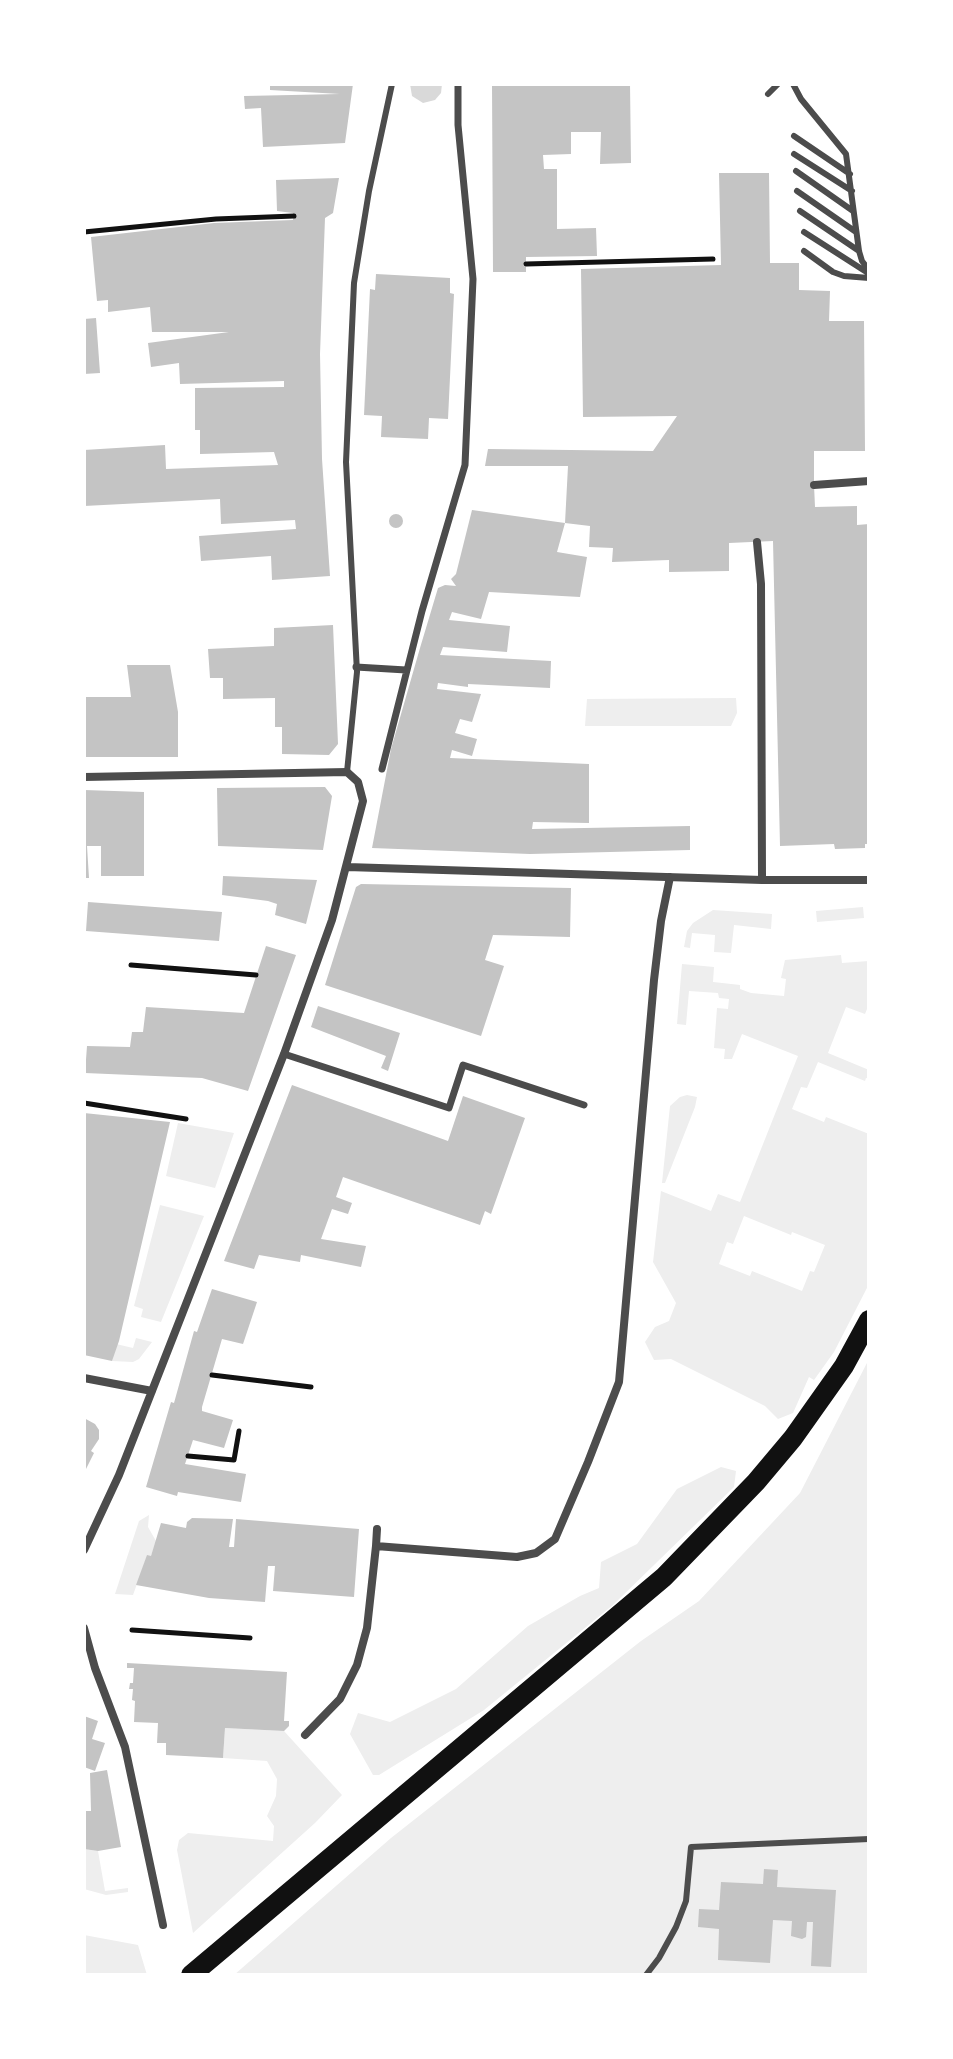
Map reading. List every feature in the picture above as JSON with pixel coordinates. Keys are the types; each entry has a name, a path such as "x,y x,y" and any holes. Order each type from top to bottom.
{"highway":[{"path":"191,1975 664,1577 756,1482 793,1438 844,1366 869,1320"}],"street":[{"path":"382,769 406,670 465,465 473,279 458,125 458,84"},
{"path":"814,485 869,481"},
{"path":"757,542 761,584 762,880"},
{"path":"356,667 406,670"},
{"path":"84,777 347,772 358,782 363,801 330,924 284,1054 119,1475 84,1550"},
{"path":"347,867 762,880 869,880"},
{"path":"376,1546 517,1557 536,1553 555,1539 619,1382 654,980 670,877"},
{"path":"284,1054 449,1108 463,1065 584,1105"},
{"path":"84,1378 152,1391"},
{"path":"305,1735 340,1699 357,1665 367,1628 377,1529"},
{"path":"84,1628 95,1668 125,1747 163,1925"}],"lane":[{"path":"347,772 356,667 346,462 354,283 369,191 392,84"},
{"path":"768,94 778,84"},
{"path":"793,84 801,99 846,154 859,251 869,274"},
{"path":"794,136 850,174"},
{"path":"794,154 852,191"},
{"path":"796,171 853,211"},
{"path":"797,191 856,232"},
{"path":"800,211 859,251"},
{"path":"804,232 869,274"},
{"path":"804,251 833,272 844,276 869,274"},
{"path":"646,1975 676,1927 686,1901 691,1847 869,1839"}],"path":[{"path":"84,232 216,219 294,216"},
{"path":"526,264 713,259"},
{"path":"131,965 256,975"},
{"path":"84,1103 186,1119"},
{"path":"212,1375 311,1387"},
{"path":"188,1456 234,1460 239,1431"},
{"path":"132,1630 250,1638"}],"shaded area":[{"path":"410,84 442,84 441,93 435,100 423,103 412,96"},
{"path":"736,698 737,713 731,726 585,726 587,699"},
{"path":"863,907 864,918 817,922 816,911"},
{"path":"713,910 772,914 771,929 734,925 731,953 714,952 715,935 692,933 690,948 684,947 687,931 693,923"},
{"path":"841,955 842,963 869,961 869,1004 865,1014 846,1007 828,1053 869,1070 869,1079 865,1081 818,1062 807,1088 801,1087 792,1109 824,1122 826,1117 869,1134 869,1284 834,1352 814,1380 809,1377 793,1413 778,1419 765,1406 671,1359 654,1360 645,1342 655,1327 669,1321 676,1303 653,1262 661,1191 711,1211 718,1194 740,1202 798,1056 742,1034 732,1059 724,1059 725,1049 714,1048 717,1008 728,1009 729,999 719,998 718,993 689,991 686,1025 677,1024 682,964 714,967 713,982 740,985 740,989 751,993 784,996 786,979 781,978 785,960","holes":["744,1216 791,1235 792,1232 825,1245 802,1291 752,1271 750,1276 719,1264 727,1242 733,1244"]},
{"path":"687,1095 697,1097 695,1107 665,1183 662,1183 670,1106"},
{"path":"178,1123 234,1133 215,1188 166,1176"},
{"path":"160,1205 204,1216 161,1322 141,1317 143,1309 134,1306"},
{"path":"136,1338 152,1342 139,1359 133,1362 112,1361 116,1344 133,1348"},
{"path":"869,1359 869,1975 234,1975 391,1838 641,1641 699,1601 800,1493"},
{"path":"721,1467 736,1471 734,1487 613,1605 484,1710 379,1775 373,1775 350,1734 358,1713 390,1722 456,1689 528,1626 599,1588 601,1562 637,1544 677,1489"},
{"path":"149,1515 148,1527 156,1541 151,1556 147,1556 133,1595 115,1594 139,1521"},
{"path":"225,1728 284,1731 342,1795 193,1933 177,1850 179,1840 188,1833 273,1841 274,1826 267,1816 276,1796 277,1779 267,1761 223,1758"},
{"path":"84,1849 98,1851 105,1891 128,1888 128,1892 106,1895 84,1889"},
{"path":"84,1935 138,1945 147,1975 84,1975"}],"building":[{"path":"270,84 353,84 345,143 263,147 261,108 245,109 244,96 340,94 270,90"},
{"path":"492,84 630,84 631,163 600,164 601,132 571,132 571,154 543,155 544,169 557,169 557,229 596,228 597,256 526,257 526,272 493,272"},
{"path":"719,173 769,173 770,263 799,263 799,290 830,291 829,321 864,321 865,451 814,451 814,485 815,507 857,506 857,525 869,524 869,844 865,844 865,848 835,849 834,844 780,846 773,541 729,543 729,571 669,572 669,560 612,562 613,548 589,547 590,526 565,523 568,466 485,466 488,449 653,451 677,416 583,417 581,269 721,265"},
{"path":"339,178 333,213 325,218 320,354 322,459 330,576 272,580 271,556 201,561 199,536 296,529 295,520 221,524 220,499 84,506 84,450 165,445 166,469 278,465 274,452 200,454 200,430 195,430 195,388 284,387 284,381 180,384 179,363 151,367 148,343 229,332 152,332 150,307 108,312 108,300 97,301 91,237 214,223 293,220 293,213 277,211 276,180"},
{"path":"376,274 450,278 450,293 454,294 448,419 429,418 428,439 381,437 382,416 364,415 370,289 375,290"},
{"path":"96,318 100,373 84,374 84,319"},
{"path":"472,510 565,523 557,552 587,557 580,597 489,592 481,619 452,612 449,620 510,626 507,652 443,647 440,655 551,661 550,688 468,684 468,687 438,683 437,689 481,694 472,722 460,719 455,733 477,739 472,756 452,750 450,758 589,764 589,823 533,822 532,829 690,826 690,850 530,854 372,848 391,749 420,648 438,588 456,586 451,579 456,574"},
{"path":"396,514 403,521 396,528 389,521"},
{"path":"333,625 338,744 329,755 282,754 282,727 275,727 275,698 223,699 223,678 210,678 208,649 274,646 274,628"},
{"path":"127,665 170,665 178,712 178,757 84,757 84,697 131,697"},
{"path":"325,787 332,796 323,850 218,846 217,788"},
{"path":"84,790 144,792 144,876 101,876 101,846 87,846 89,878 84,878"},
{"path":"223,876 317,880 306,924 275,915 277,904 222,895"},
{"path":"361,884 571,888 570,937 493,935 485,960 504,966 481,1036 325,985 356,887"},
{"path":"88,902 222,912 219,941 86,931"},
{"path":"266,946 296,955 248,1091 202,1078 85,1073 87,1046 130,1047 132,1032 143,1032 146,1007 244,1013"},
{"path":"318,1006 400,1033 388,1071 381,1068 386,1056 311,1027"},
{"path":"292,1085 448,1141 463,1096 525,1118 491,1214 485,1211 480,1225 343,1177 336,1197 352,1203 348,1214 332,1209 321,1239 366,1246 361,1267 301,1255 300,1262 259,1255 254,1269 224,1261"},
{"path":"84,1113 170,1122 112,1361 84,1355"},
{"path":"212,1289 257,1302 243,1344 222,1339 202,1407 202,1411 233,1420 224,1448 193,1440 185,1464 246,1474 241,1502 178,1492 177,1496 146,1487 194,1331 197,1332"},
{"path":"84,1418 95,1424 99,1439 91,1451 94,1453 84,1473"},
{"path":"192,1518 233,1519 229,1547 234,1547 236,1519 359,1529 354,1597 273,1591 275,1566 268,1566 265,1602 209,1598 136,1585 147,1555 151,1556 161,1523 186,1528"},
{"path":"127,1663 287,1672 284,1721 289,1721 289,1726 284,1731 225,1728 223,1758 166,1755 166,1743 157,1743 158,1723 134,1722 135,1701 132,1700 133,1689 129,1689 130,1683 133,1683 134,1668 127,1668"},
{"path":"84,1716 98,1721 92,1739 105,1743 95,1771 84,1767"},
{"path":"107,1770 121,1847 98,1851 84,1849 84,1811 91,1811 90,1773"},
{"path":"764,1869 778,1870 777,1887 836,1890 831,1967 811,1966 813,1922 807,1922 806,1937 802,1939 791,1936 792,1921 773,1920 770,1963 718,1960 719,1929 698,1927 699,1909 719,1910 721,1882 763,1884"}]}
